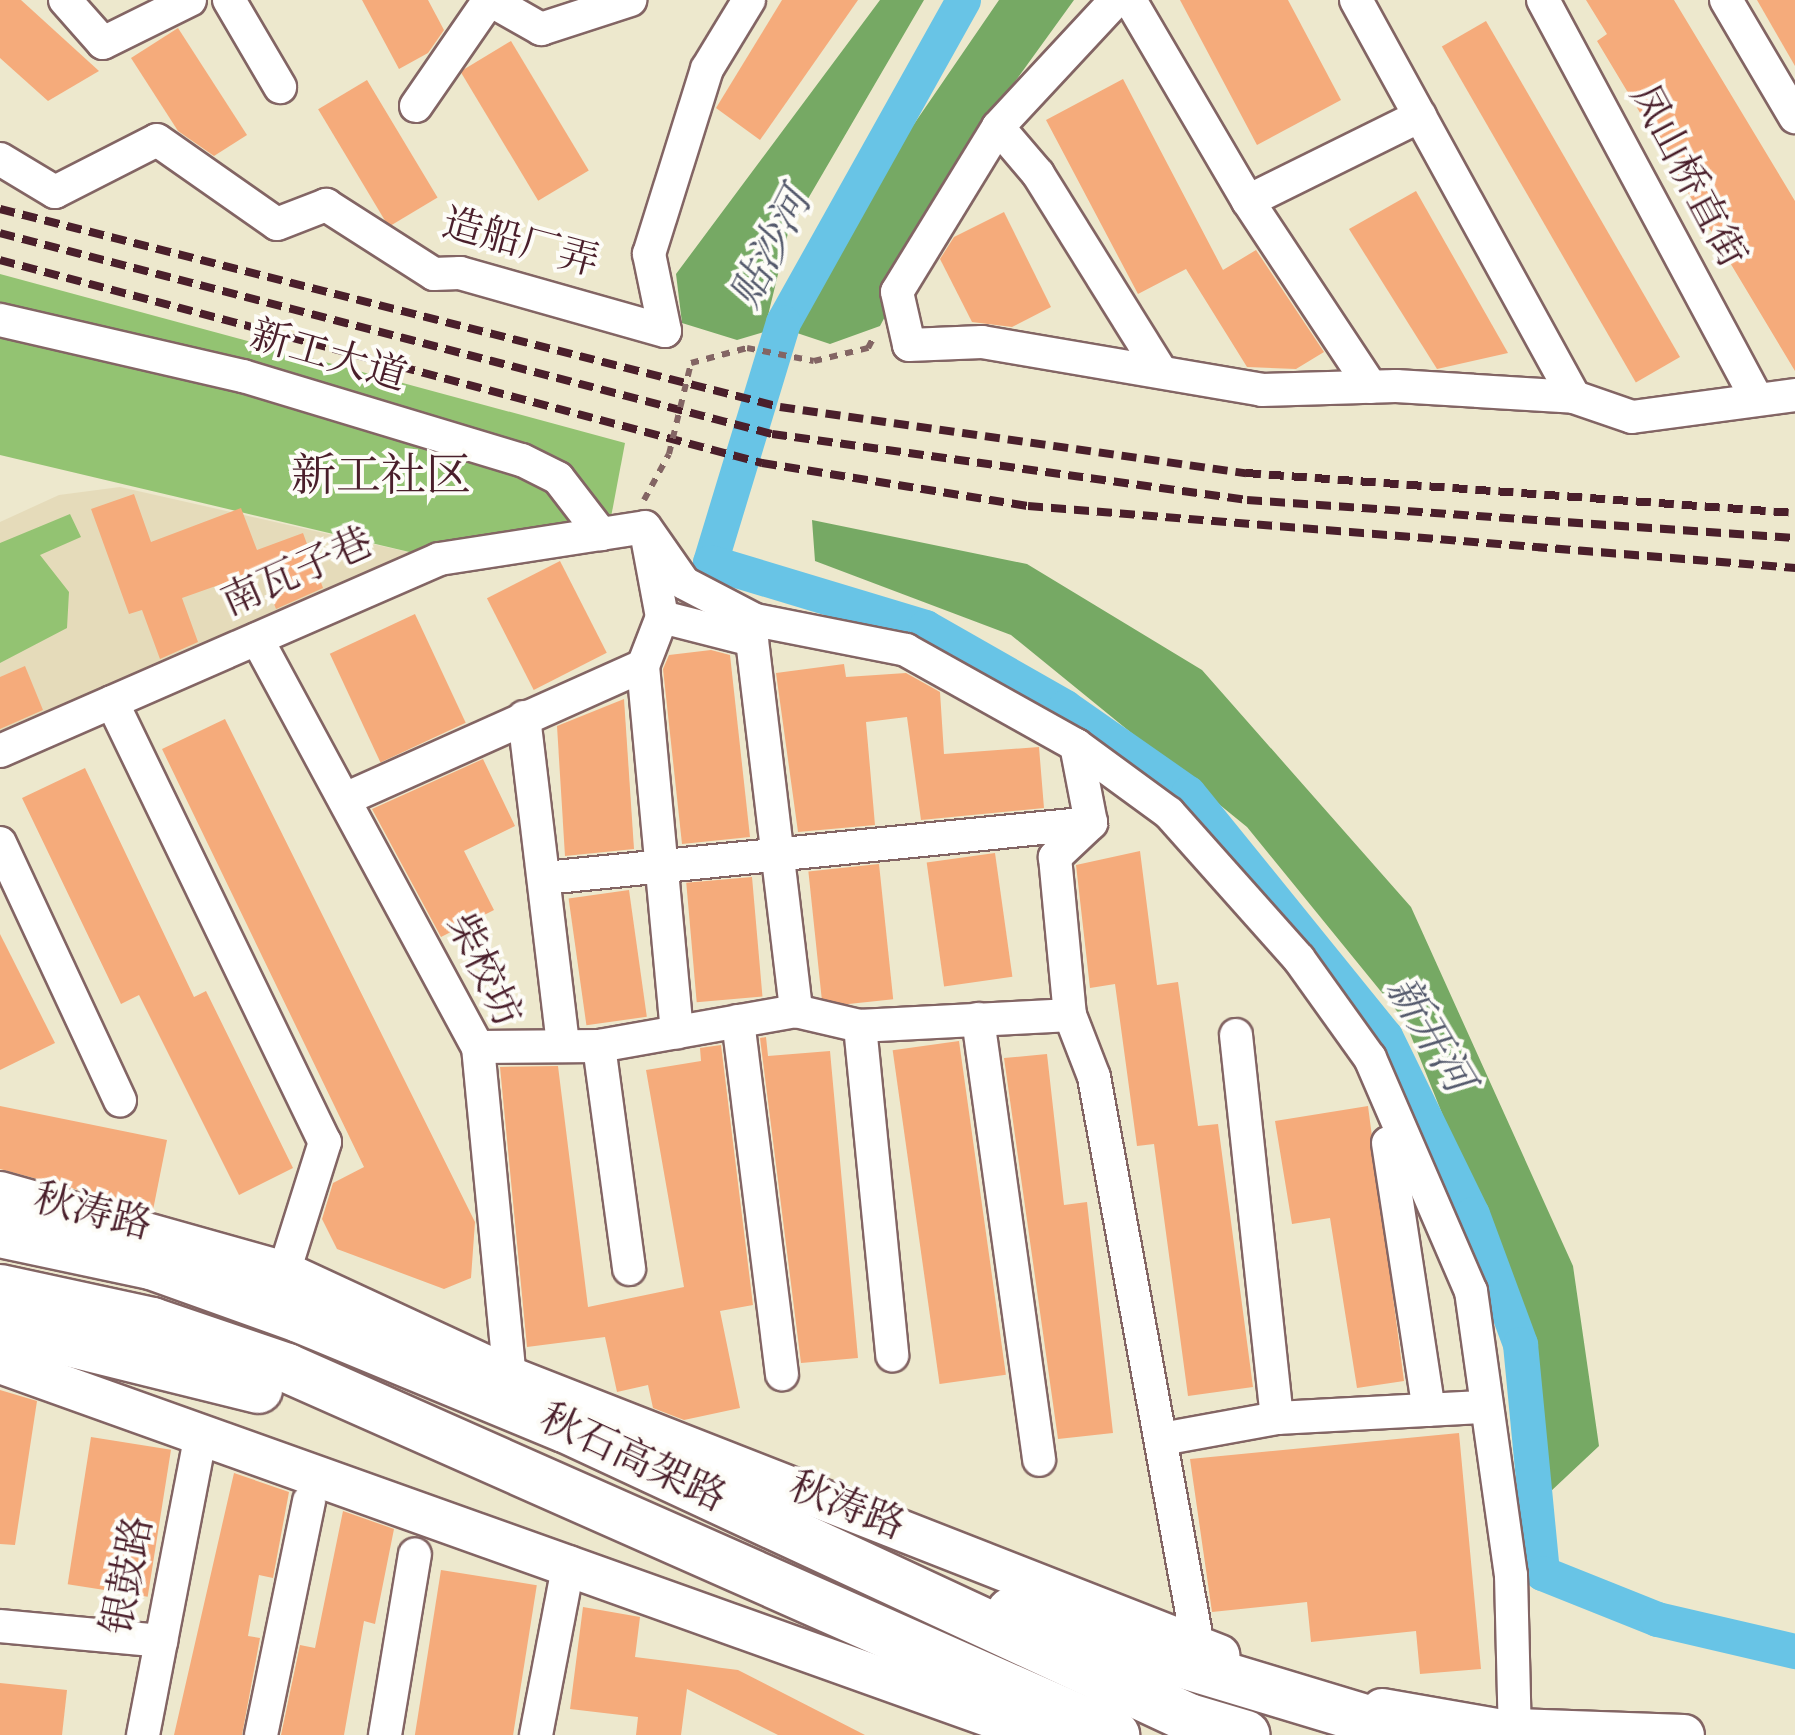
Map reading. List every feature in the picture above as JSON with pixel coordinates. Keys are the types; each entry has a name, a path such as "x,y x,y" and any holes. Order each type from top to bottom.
{"highway":[{"name":"秋石高架路","path":"0,1232 151,1265 299,1318 565,1428 1189,1718 1246,1735"},
{"name":"秋石高架路","path":"0,1289 152,1322 286,1368 1115,1735"},
{"path":"0,1325 249,1385 348,1422 769,1615 1076,1735"},
{"path":"902,1585 1093,1633 1419,1735"}],"main road":[{"name":"秋涛路","path":"0,1192 284,1272 510,1378 1342,1703 1518,1734 1684,1735"},
{"path":"0,1363 569,1562 1041,1735"}],"street":[{"path":"65,0 103,43 190,0"},
{"path":"229,0 280,87"},
{"path":"416,106 490,0 541,29 630,0"},
{"name":"造船厂弄","path":"0,159 55,192 157,140 277,224 326,205 434,274 460,273 665,331 648,254 707,69 749,0"},
{"path":"1116,0 998,127 897,292 909,345 982,342 1158,367 1262,390 1370,387 1574,397 1632,417 1754,394 1795,396"},
{"path":"1130,0 1248,201 1370,387"},
{"path":"1356,0 1574,397"},
{"name":"凤山桥直街","path":"1542,0 1754,394"},
{"path":"1726,0 1795,117"},
{"path":"1248,201 1420,116"},
{"path":"998,127 1038,174 1158,367"},
{"name":"新工大道","path":"0,320 243,376 522,460 558,478 601,534"},
{"path":"646,527 662,617 643,666 677,1032"},
{"path":"646,527 684,584 755,620 906,650 1076,745 1169,813 1229,876 1370,1058 1407,1132 1472,1291 1493,1405 1518,1734"},
{"name":"南瓦子巷","path":"0,751 439,559 646,527"},
{"path":"662,617 752,640 796,1010"},
{"name":"柴校坊","path":"257,638 478,1047 510,1378"},
{"path":"345,799 643,666"},
{"path":"112,702 325,1142 284,1272"},
{"path":"524,717 564,1043"},
{"path":"1076,745 1091,823"},
{"path":"545,878 1091,823"},
{"path":"1091,823 1054,857 1070,1015 1094,1077 1198,1646"},
{"path":"0,843 120,1100"},
{"path":"478,1047 564,1043 599,1046 796,1010 860,1026 1070,1015"},
{"path":"978,1020 1038,1460"},
{"path":"738,1021 782,1374"},
{"path":"860,1026 892,1354"},
{"path":"1236,1035 1277,1418"},
{"path":"599,1046 629,1269"},
{"path":"1388,1143 1429,1410"},
{"path":"1162,1439 1277,1418 1477,1407"},
{"name":"银鼓路","path":"143,1735 200,1433"},
{"path":"261,1735 309,1501"},
{"path":"384,1735 416,1554"},
{"path":"536,1735 569,1562"},
{"path":"0,1626 161,1641"}],"path":[{"path":"646,527 643,493 669,454 691,363 747,348 794,357 868,348 897,292"}],"shaded area":[{"path":"120,487 439,559 0,751 0,522 59,495"}],"green space":[{"path":"880,0 924,0 788,233 764,332 737,340 682,323 676,274"},
{"path":"999,0 1074,0 998,105 880,326 830,344 791,331 888,162"},
{"path":"0,274 625,443 608,533 439,559 0,455"},
{"path":"70,514 81,537 40,555 69,592 67,628 0,663 0,543"},
{"path":"812,520 1027,564 1202,670 1411,907 1573,1266 1599,1446 1550,1492 1528,1328 1405,1021 1247,827 1011,635 815,561"}],"building":[{"path":"0,0 21,0 99,71 48,101 0,58"},
{"path":"362,0 428,0 444,30 428,53 399,69"},
{"path":"782,0 858,0 760,140 716,108"},
{"path":"1180,0 1288,0 1341,100 1257,145"},
{"path":"1586,0 1674,0 1795,201 1795,371 1597,41 1607,34"},
{"path":"1757,0 1795,0 1795,66"},
{"path":"1486,21 1680,357 1636,383 1442,46"},
{"path":"178,28 247,135 214,156 178,131 131,58"},
{"path":"511,41 589,170 538,201 460,71"},
{"path":"1123,79 1223,270 1256,250 1324,352 1296,369 1247,367 1186,269 1138,294 1046,120"},
{"path":"367,80 438,197 389,227 318,109"},
{"path":"1416,191 1508,353 1437,369 1349,229"},
{"path":"1004,212 1051,307 1012,327 972,322 940,259 954,237"},
{"path":"134,494 151,542 241,508 257,550 303,533 323,588 276,609 261,570 182,598 198,642 160,659 142,610 129,614 91,509"},
{"path":"560,561 607,653 534,690 487,598"},
{"path":"415,614 466,723 381,762 330,654"},
{"path":"711,650 730,655 750,837 682,844 663,669 669,655"},
{"path":"844,664 846,677 906,673 940,692 944,754 1039,747 1044,808 921,820 907,717 866,722 875,825 798,832 776,673"},
{"path":"25,666 43,710 0,729 0,677"},
{"path":"624,699 634,849 565,856 557,726"},
{"path":"225,719 475,1222 471,1278 444,1289 337,1249 322,1219 333,1183 364,1167 162,749"},
{"path":"483,759 515,826 464,851 494,910 441,937 372,809"},
{"path":"85,768 194,997 206,991 293,1168 239,1195 139,995 121,1004 22,798"},
{"path":"1140,851 1157,985 1178,982 1198,1126 1218,1124 1253,1387 1188,1396 1154,1144 1137,1146 1115,984 1090,988 1076,865"},
{"path":"995,853 1012,977 944,986 927,863"},
{"path":"879,864 893,999 823,1007 808,871"},
{"path":"752,877 762,997 697,1002 686,883"},
{"path":"629,890 647,1017 586,1025 569,898"},
{"path":"0,934 55,1043 0,1070"},
{"path":"766,1037 768,1056 830,1051 858,1358 801,1363 760,1038"},
{"path":"959,1041 1006,1375 940,1384 893,1050"},
{"path":"721,1045 753,1305 720,1311 740,1408 684,1420 653,1408 648,1385 617,1392 605,1337 527,1347 500,1067 558,1066 588,1307 684,1287 646,1070 701,1061 700,1048"},
{"path":"1047,1054 1064,1205 1087,1202 1113,1433 1058,1439 1004,1058"},
{"path":"0,1106 167,1140 153,1210 0,1169"},
{"path":"1368,1106 1404,1381 1357,1388 1330,1218 1292,1224 1275,1121"},
{"path":"0,1390 37,1401 15,1545 0,1544"},
{"path":"1459,1433 1481,1669 1420,1674 1416,1631 1311,1642 1307,1602 1212,1612 1190,1459"},
{"path":"91,1437 171,1450 148,1597 68,1584"},
{"path":"234,1473 289,1492 273,1578 259,1575 248,1636 260,1638 242,1735 174,1735"},
{"path":"343,1511 394,1529 375,1624 364,1621 344,1735 281,1735 300,1645 315,1648"},
{"path":"441,1570 537,1585 513,1735 415,1735"},
{"path":"583,1607 640,1617 635,1657 738,1670 865,1735 778,1735 687,1689 681,1735 636,1735 638,1717 570,1709"},
{"path":"0,1683 67,1690 62,1735 0,1735"}],"waterway":[{"name":"新开河","path":"963,0 783,322 710,562 925,627 1065,707 1188,793 1385,1036 1472,1214 1520,1344 1542,1573 1657,1619 1795,1651"}],"railway":[{"path":"0,209 780,407 1246,473 1795,513"},
{"path":"0,233 772,434 1247,500 1795,538"},
{"path":"0,260 762,463 1028,506 1795,568"}],"district":[{"name":"新工社区","path":"381,479"}],"water label":[{"name":"贴沙河","path":"774,250"}]}
